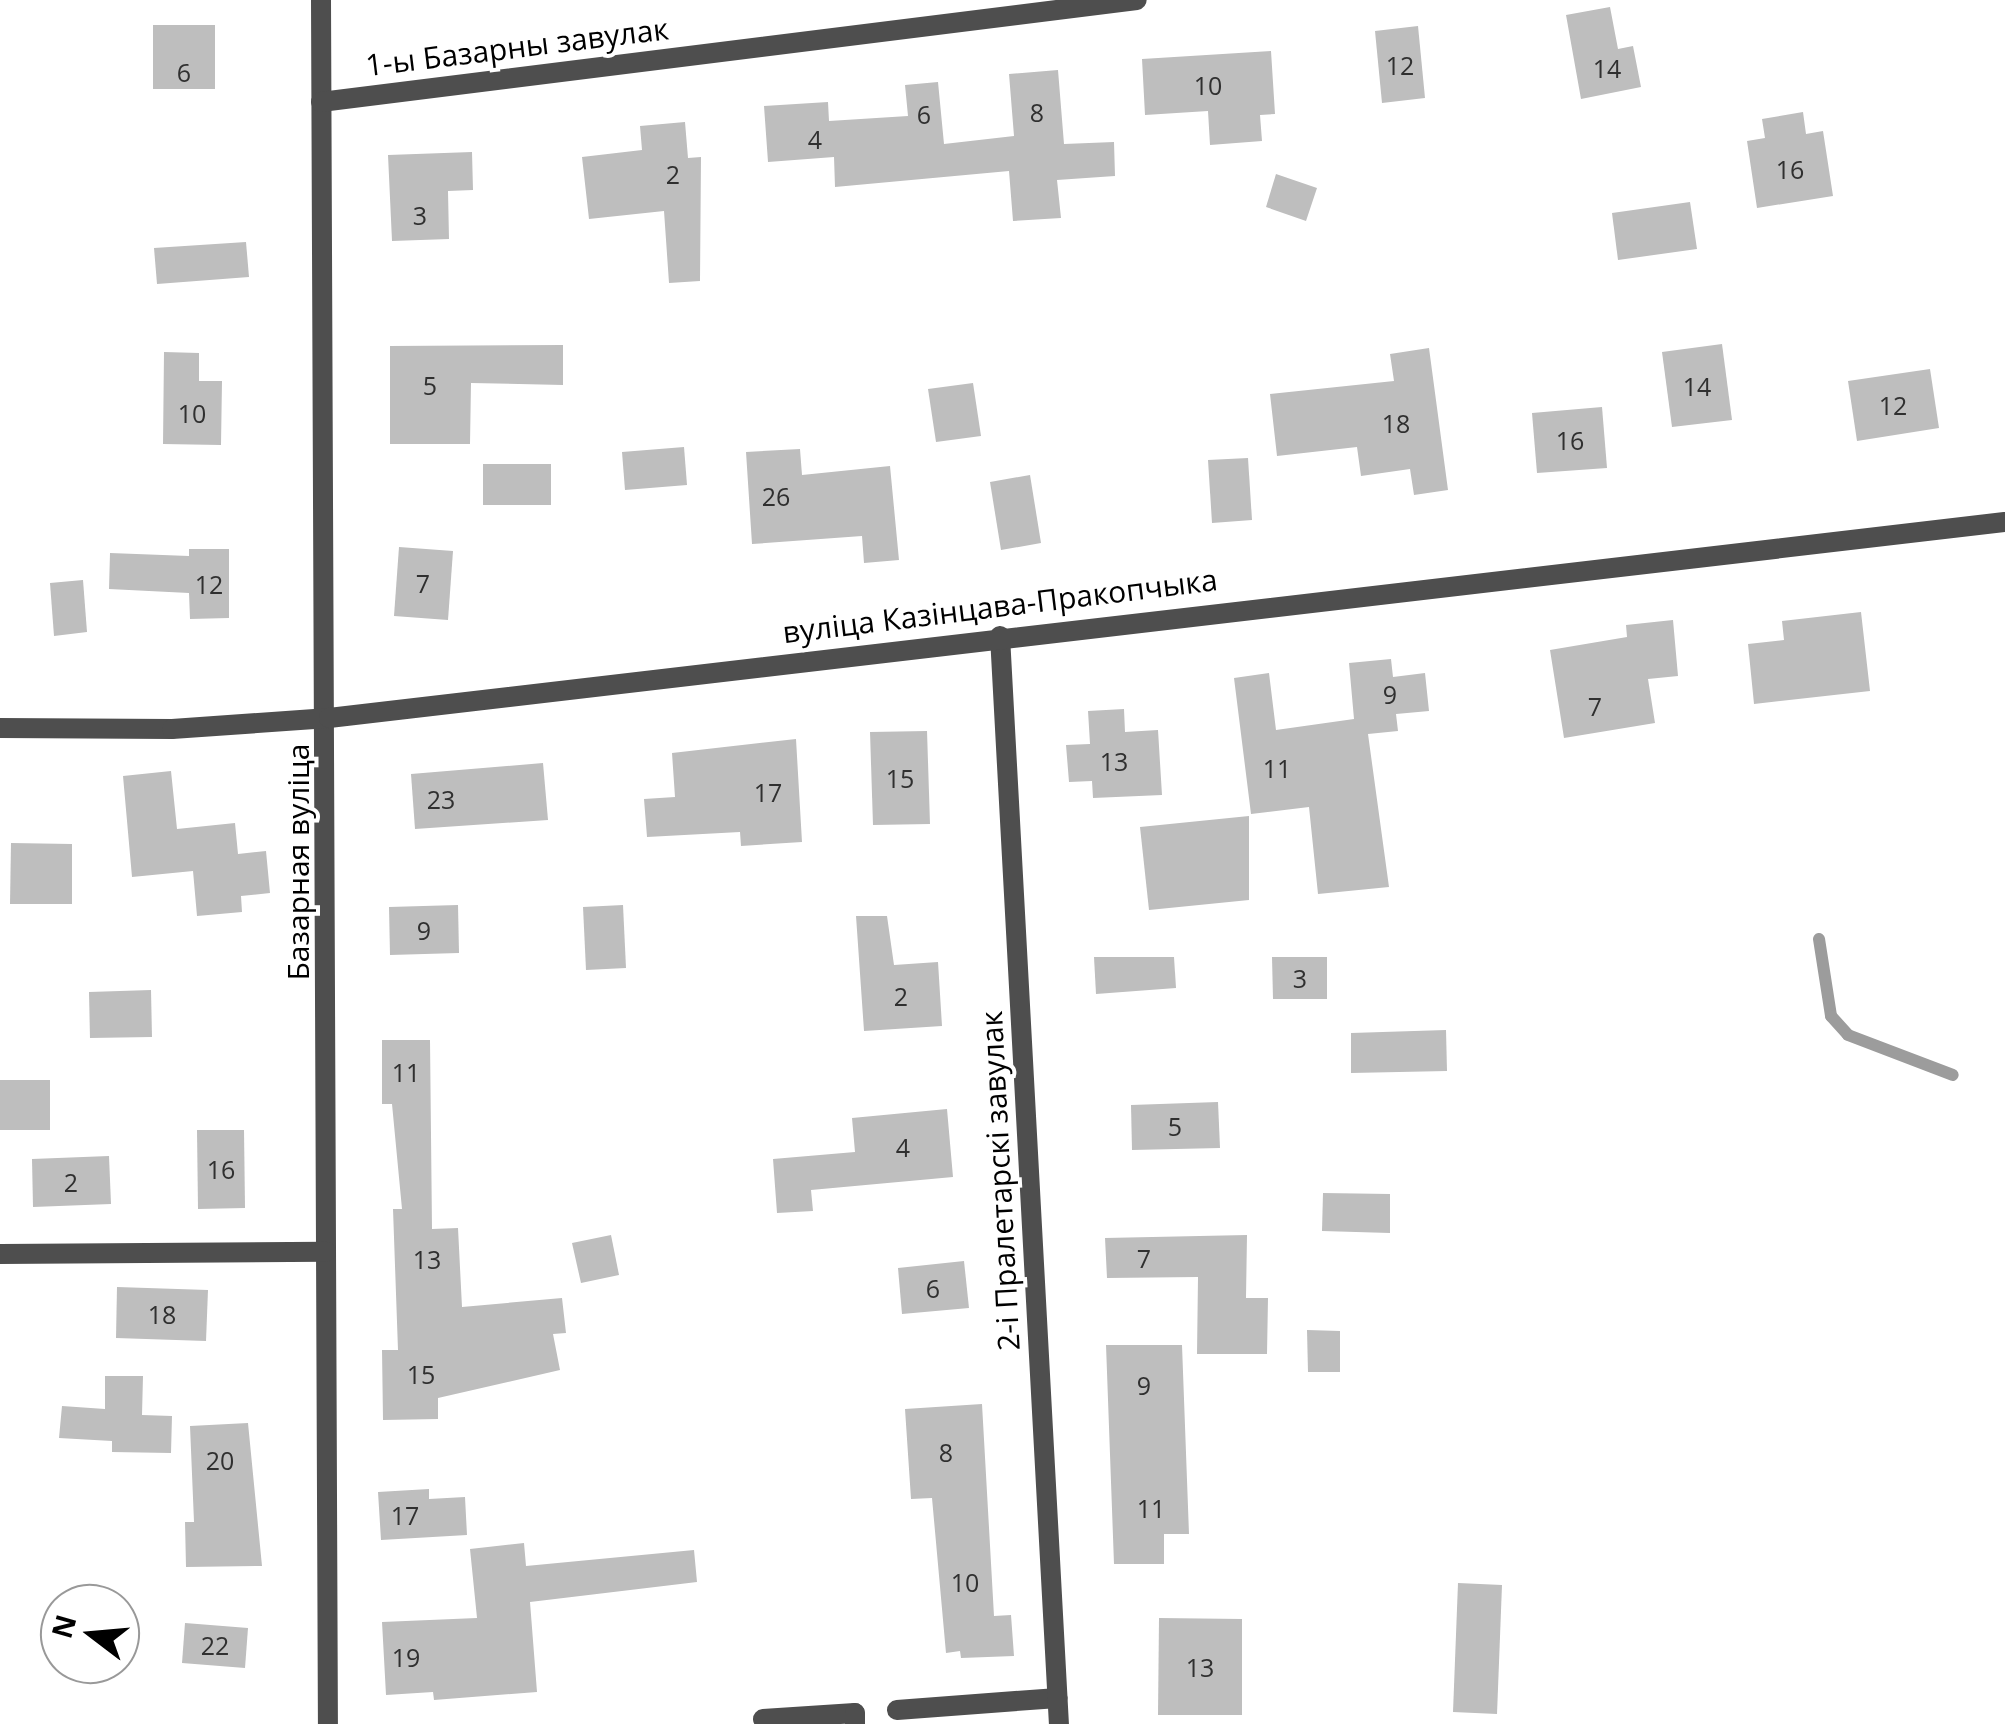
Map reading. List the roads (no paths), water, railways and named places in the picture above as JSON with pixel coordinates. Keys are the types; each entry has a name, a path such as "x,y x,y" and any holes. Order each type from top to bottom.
{"street":[{"name":"Базарная вуліца","path":"321,0 329,718 328,1724"},
{"name":"1-ы Базарны завулак","path":"320,102 1137,0"},
{"name":"вуліца Казінцава-Пракопчыка","path":"0,728 172,729 329,718 1000,636 2005,522"},
{"name":"2-і Пралетарскі завулак","path":"1000,636 1060,1724"},
{"path":"0,1254 326,1252"},
{"path":"898,1710 1058,1698"},
{"path":"763,1719 855,1713 855,1724"}],"waterway":[{"path":"1819,939 1831,1016 1848,1035 1953,1075"}]}
